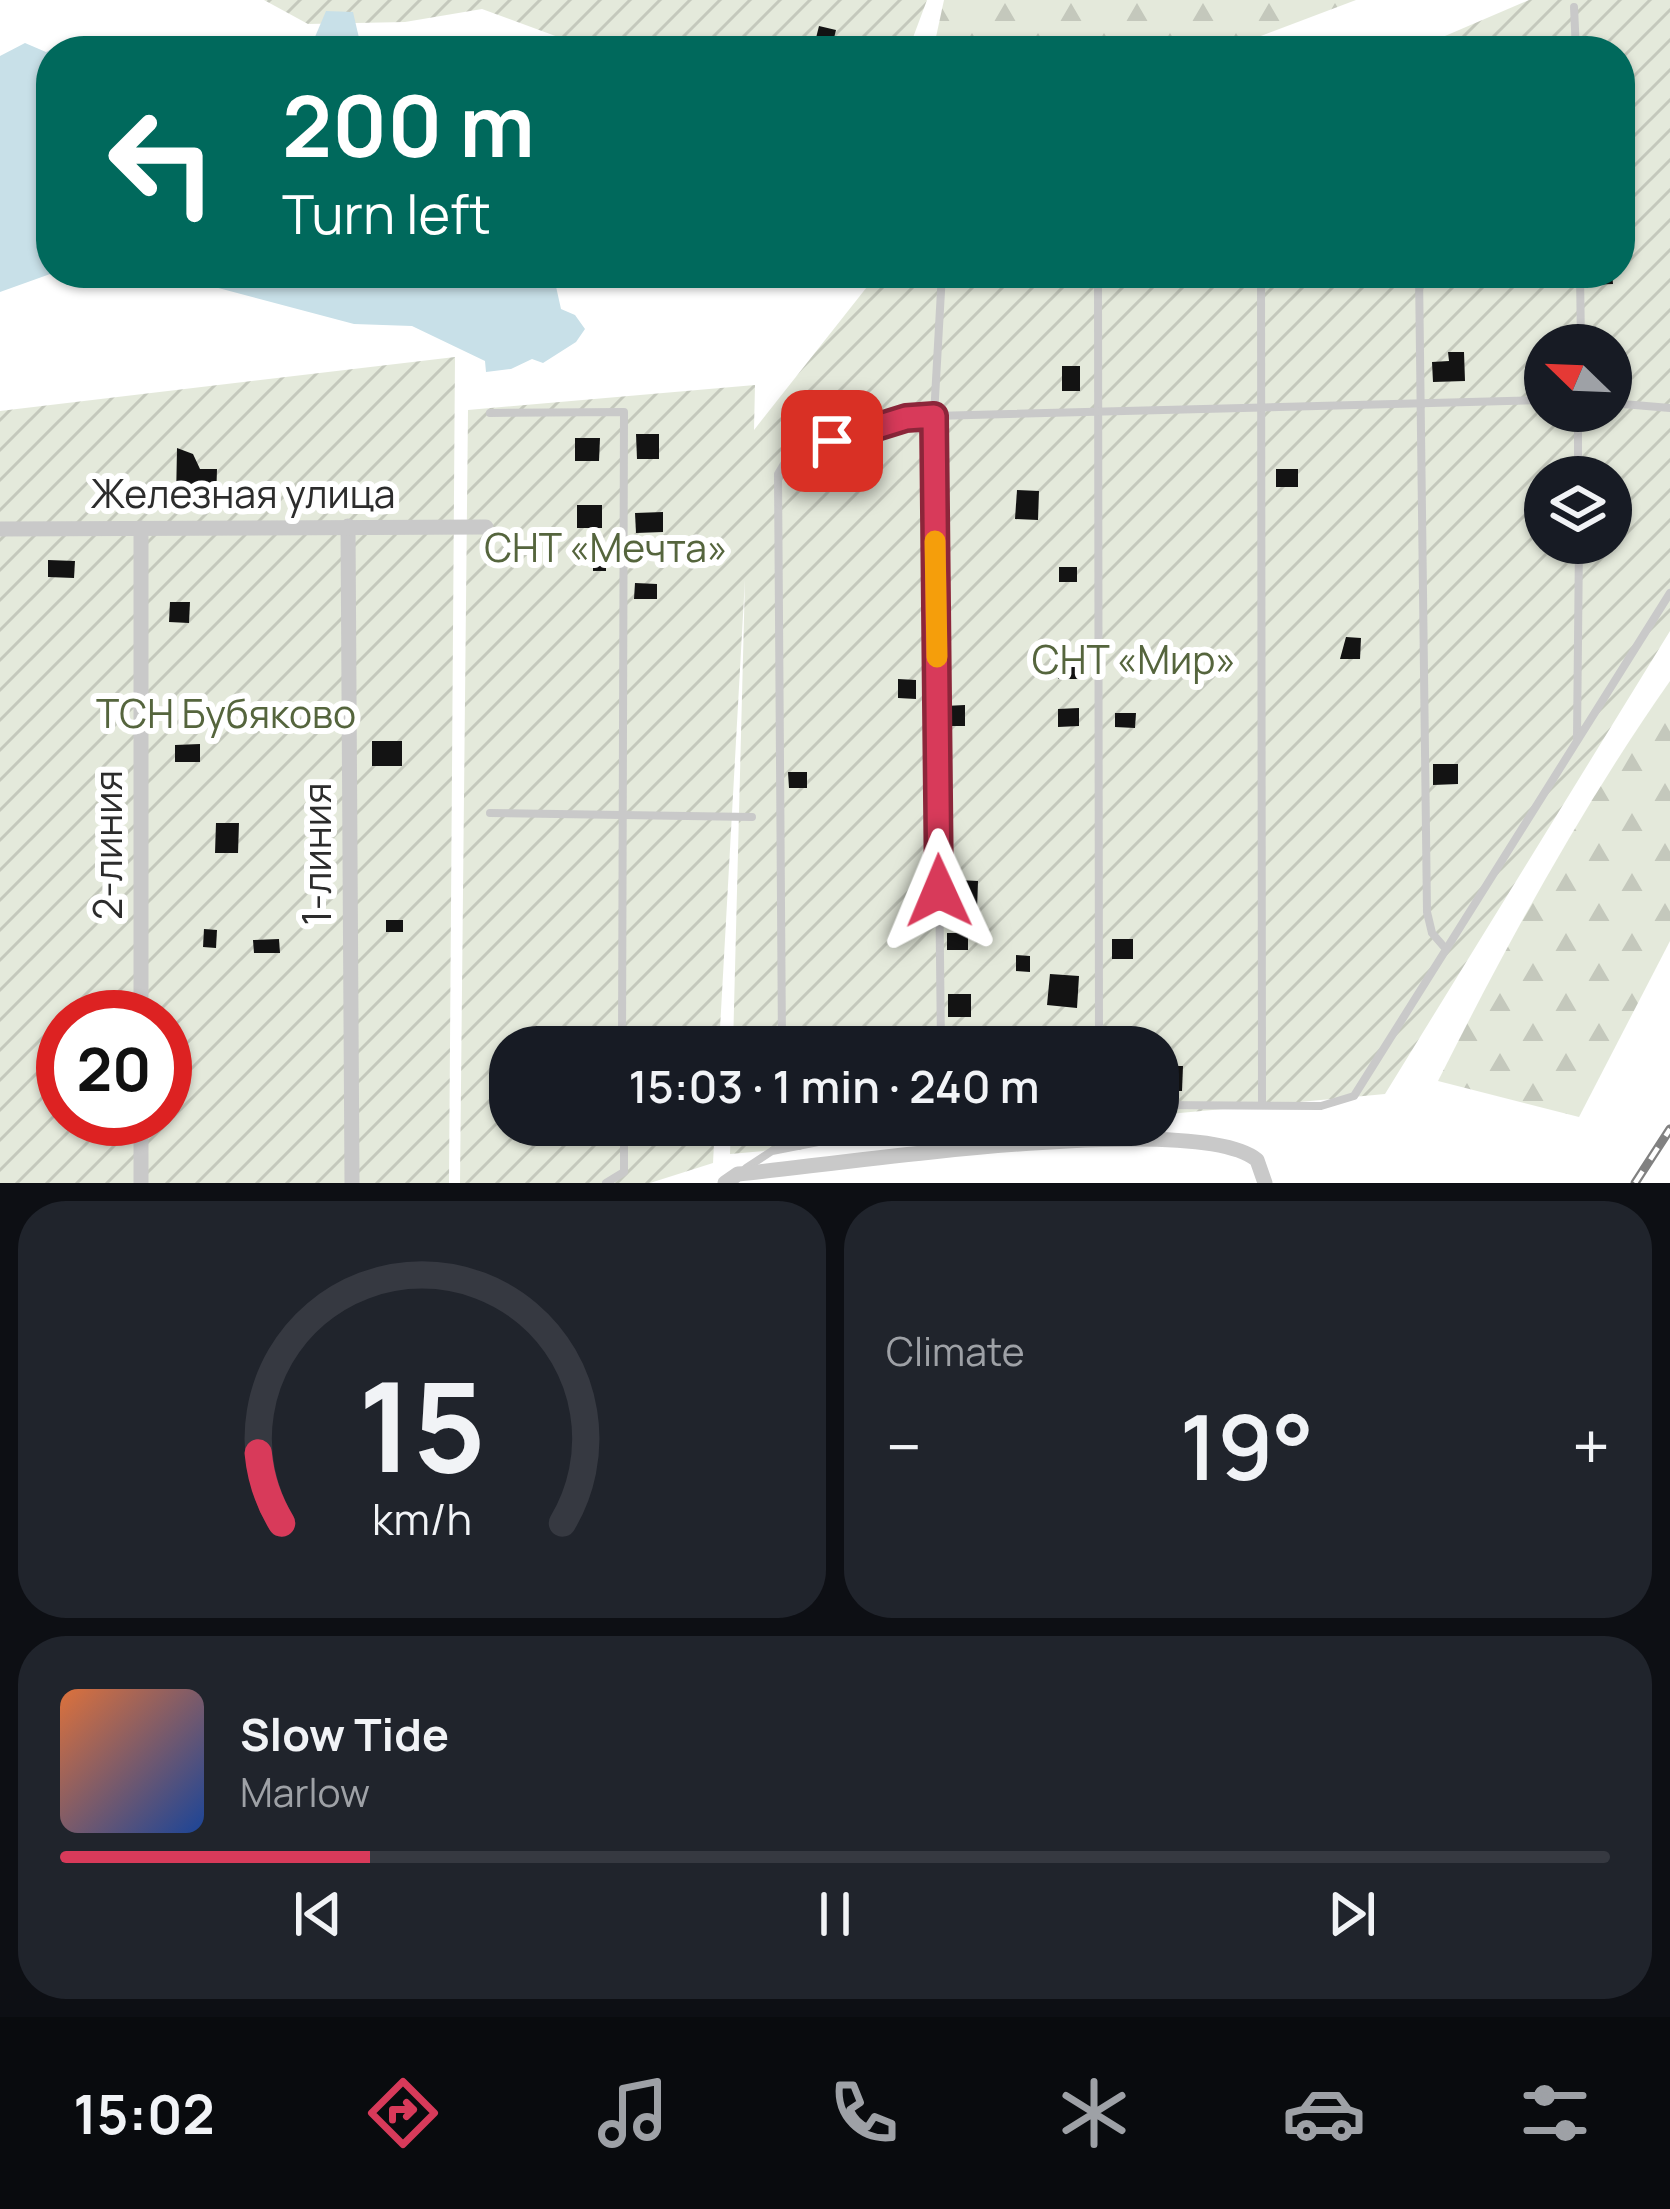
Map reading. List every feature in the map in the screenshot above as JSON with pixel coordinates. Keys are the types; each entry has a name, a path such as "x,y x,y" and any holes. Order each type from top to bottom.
{"street":[{"name":"1-линия","path":"348,526 352,1183"},
{"name":"Железная улица","path":"0,529 486,527"},
{"name":"2-линия","path":"141,528 141,990"},
{"path":"732,1178 896,1152 1127,1139 1237,1148 1257,1160 1265,1183"},
{"path":"141,1146 141,1183"}],"lane":[{"path":"1574,7 1575,36"},
{"path":"941,288 934,416 941,1026"},
{"path":"1098,288 1100,1026"},
{"path":"1262,288 1262,1102"},
{"path":"1419,288 1426,912 1432,934 1445,948"},
{"path":"1580,288 1581,324"},
{"path":"782,1026 778,474 790,454 906,418 1524,400"},
{"path":"1632,405 1670,408"},
{"path":"490,413 624,412 622,1026"},
{"path":"1577,739 1579,564"},
{"path":"1179,1105 1262,1102 1321,1106 1354,1096 1670,593"},
{"path":"490,813 752,817"},
{"path":"606,1183 624,1172 623,1146"},
{"path":"732,1178 772,1151 799,1146"}],"green space":[{"path":"264,0 927,0 914,36 555,36 482,9 405,22 308,24"},
{"path":"944,0 1356,0 1261,36 936,36"},
{"name":"СНТ «Мир»","path":"1529,0 1670,0 1670,631 1385,1094 1179,1113 1179,1026 734,1026 745,579 720,1026 489,1026 489,1146 714,1146 713,1163 650,1183 460,1183 468,410 755,385 754,430 866,288 1635,288 1635,36 1445,36"},
{"name":"ТСН Бубяково","path":"455,357 449,1183 0,1183 0,411"},
{"path":"1670,681 1670,941 1579,1117 1438,1081 1547,876"},
{"path":"730,1146 818,1146 730,1154"}],"water":[{"path":"326,11 353,12 359,36 315,36"},
{"path":"25,43 36,48 36,279 0,292 0,56"},
{"path":"218,288 556,288 561,309 575,315 585,329 576,342 543,363 532,359 511,369 486,372 485,361 412,326 354,324"}],"building":[{"path":"819,26 836,30 834,36 816,36"},
{"path":"1448,352 1464,352 1465,381 1433,382 1432,362 1449,361"},
{"path":"1062,366 1080,366 1080,391 1062,391"},
{"path":"636,434 659,434 659,459 637,459"},
{"path":"575,438 600,438 599,461 575,461"},
{"path":"177,448 193,454 200,469 217,469 216,502 176,501"},
{"path":"858,450 860,467 847,469 845,451"},
{"path":"1276,469 1298,469 1298,487 1276,487"},
{"path":"1017,490 1039,491 1038,520 1015,519"},
{"path":"577,505 602,505 602,528 577,528"},
{"path":"663,512 663,532 636,533 635,513"},
{"path":"661,544 672,544 671,558 660,558"},
{"path":"593,557 606,557 606,571 593,571"},
{"path":"48,560 75,561 74,578 48,577"},
{"path":"1059,567 1077,567 1077,582 1059,582"},
{"path":"635,583 657,584 657,599 634,599"},
{"path":"170,602 190,602 189,623 169,622"},
{"path":"1346,637 1361,638 1360,659 1340,659"},
{"path":"1059,659 1081,659 1081,679 1058,679"},
{"path":"898,679 916,680 916,699 898,698"},
{"path":"965,705 965,726 946,726 945,706"},
{"path":"1079,708 1079,726 1058,727 1058,709"},
{"path":"1115,713 1136,713 1135,728 1115,727"},
{"path":"372,741 402,741 402,766 372,766"},
{"path":"200,744 200,762 175,762 175,745"},
{"path":"1433,764 1458,764 1458,784 1433,785"},
{"path":"788,772 807,772 807,788 789,788"},
{"path":"216,823 239,823 238,853 215,853"},
{"path":"959,880 978,881 977,910 949,909 950,887 959,888"},
{"path":"386,920 403,920 403,932 386,932"},
{"path":"204,929 217,930 216,948 203,947"},
{"path":"947,933 968,933 968,950 947,950"},
{"path":"279,939 280,953 254,953 253,940"},
{"path":"1112,939 1133,939 1133,959 1112,959"},
{"path":"1016,955 1030,956 1030,972 1016,971"},
{"path":"1050,974 1079,976 1077,1008 1047,1005"},
{"path":"948,994 971,994 971,1017 948,1017"}],"railway":[{"path":"1635,1183 1670,1129"}],"slow traffic":[{"path":"935,541 937,657"}],"route":[{"path":"832,441 906,418 934,416 939,891"}],"park label":[{"name":"СНТ «Мечта»","path":"606,548"}]}
